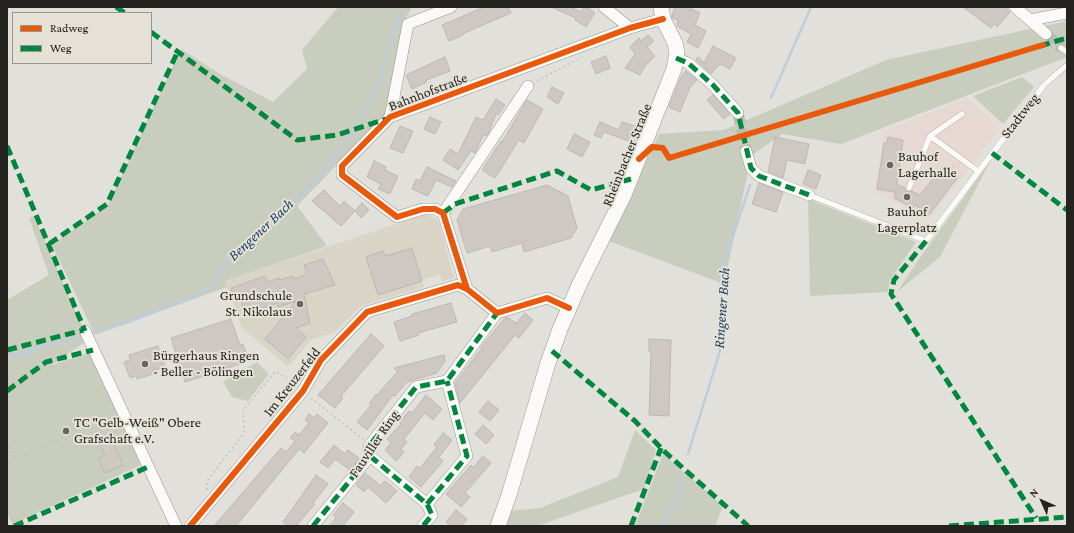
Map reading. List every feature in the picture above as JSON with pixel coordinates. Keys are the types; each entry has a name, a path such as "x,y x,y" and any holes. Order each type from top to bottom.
{"main road":[{"name":"Rheinbacher Straße","path":"498,526 510,495 548,363 569,308 624,195 658,111 676,58 676,43 662,13"}],"street":[{"path":"390,117 408,24 451,7"},
{"path":"604,7 630,28"},
{"path":"1015,7 1046,34"},
{"name":"Bahnhofstraße","path":"443,213 435,209 424,209 397,217 342,175 342,166 390,117 630,28 662,13"},
{"path":"1030,20 1067,13"},
{"path":"676,58 688,63 713,85 738,113"},
{"path":"497,313 467,289 443,213 528,86"},
{"path":"746,151 751,168 759,176 809,195"},
{"name":"Im Kreuzerfeld","path":"190,526 302,391 322,360 367,312 458,285 467,289"},
{"path":"427,504 467,456 447,381 497,313 547,298 569,308"},
{"path":"85,331 176,526"},
{"name":"Fauviller Ring","path":"313,526 416,387 447,381"},
{"path":"370,451 427,504 432,515 423,526"}],"lane":[{"path":"1061,48 1067,52"},
{"name":"Stadtweg","path":"809,195 926,241 1044,85 1067,65"},
{"path":"909,188 930,136 962,114"},
{"path":"930,136 978,171"}],"path":[{"path":"528,86 583,57"},
{"path":"950,171 961,158"},
{"path":"207,505 207,481 244,433 243,410 276,371 363,439 370,451"},
{"path":"7,463 65,437 71,449 87,442 95,442 114,432 126,420"},
{"path":"7,442 15,460"},
{"path":"95,442 100,454"}],"shaded area":[{"path":"967,98 1000,128 929,220 874,191 884,131"},
{"name":"Grundschule St. Nikolaus","path":"426,214 438,220 454,278 442,281 440,274 422,280 424,287 361,306 335,332 311,340 288,367 242,328 225,281"}],"green space":[{"path":"338,7 412,7 405,20 387,113 297,206 327,246 225,281 227,287 95,335 52,245 108,205 181,49 220,74 273,102 307,69 302,50"},
{"path":"1067,21 1067,57 841,144 782,134 748,158 748,172 724,284 609,241 659,134 724,130 886,60"},
{"path":"1022,77 1034,87 1003,124 973,96"},
{"path":"991,160 940,257 897,292 917,262"},
{"path":"808,199 916,242 890,280 888,292 810,296"},
{"name":"TC \"Gelb-Weiß\" Obere Grafschaft e.V.","path":"34,216 88,340 51,365 90,353 141,465 12,524 7,513 7,300 49,275 29,218"},
{"path":"257,362 269,374 248,401 232,397 223,382"},
{"path":"635,430 656,450 644,489 537,526 502,526 509,511 540,508 618,477"},
{"path":"663,454 723,506 715,526 635,526"}],"building":[{"path":"484,7 508,7 511,13 449,41 442,25"},
{"path":"551,7 570,7 581,12 584,7 587,7 595,13 586,27 575,20 576,18"},
{"path":"675,7 682,7 690,10 690,8 700,13 695,25 706,31 698,48 687,42 691,34 677,26 678,20 672,18"},
{"path":"963,7 1005,7 1010,12 997,27 994,24 991,28"},
{"path":"648,35 654,41 647,47 655,56 645,66 640,75 625,68 635,54 630,47 639,38 641,41"},
{"path":"713,46 736,58 730,69 720,64 711,74 696,60 698,57 704,63"},
{"path":"606,56 610,68 596,74 591,62"},
{"path":"445,57 450,71 426,80 427,82 412,89 406,75"},
{"path":"686,71 697,80 690,87 680,112 669,107 681,77"},
{"path":"552,87 564,93 558,104 547,97"},
{"path":"713,95 730,114 724,119 707,100"},
{"path":"496,99 505,105 498,115 496,114 488,134 486,136 483,135 475,153 471,151 458,170 443,160 450,149 458,154 476,117 483,120"},
{"path":"527,100 543,109 524,143 519,140 495,178 482,170 501,141 502,142"},
{"path":"430,117 441,122 435,134 424,129"},
{"path":"600,122 619,130 622,122 635,126 631,136 636,138 634,143 604,132 601,138 594,135"},
{"path":"400,126 413,131 403,153 390,148"},
{"path":"574,134 590,142 582,157 567,149"},
{"path":"775,137 809,144 805,164 787,160 783,178 768,172"},
{"path":"888,137 903,140 897,184 905,188 907,192 912,191 920,195 943,166 958,177 929,215 915,205 913,208 894,198 895,192 877,189 884,143 887,143"},
{"path":"374,161 386,167 385,170 398,176 390,194 378,189 381,184 367,177"},
{"path":"427,167 456,181 452,187 436,180 428,196 412,189 416,179 420,181"},
{"path":"808,170 821,175 816,189 803,184"},
{"path":"759,183 783,192 776,212 752,204"},
{"path":"547,185 568,196 577,228 571,238 524,252 522,243 492,252 490,246 467,253 457,220 463,209"},
{"path":"324,190 340,206 344,201 355,211 341,226 312,201"},
{"path":"362,203 369,210 361,218 355,211"},
{"path":"412,248 422,281 378,295 366,257 383,251 385,256"},
{"path":"323,259 335,285 304,294 310,323 296,328 306,337 288,359 265,339 296,301 278,307 277,303 257,310 256,308 244,311 240,297 234,299 231,288 265,276 268,282 279,278 280,280 293,276 294,279 307,274 304,265"},
{"path":"451,303 457,322 418,333 419,335 400,341 394,322 412,316 412,314"},
{"path":"525,313 533,320 519,338 515,335 460,403 455,383 482,348 481,347 505,318 507,317 516,323"},
{"path":"231,319 240,345 243,344 249,361 185,382 171,338"},
{"path":"371,334 384,346 341,396 343,398 335,408 318,395"},
{"path":"649,339 671,340 669,416 649,415 651,351 649,351"},
{"name":"Bürgerhaus Ringen - Beller - Bölingen","path":"158,346 165,367 152,371 153,374 137,379 136,376 130,378 124,362 130,360 129,355"},
{"path":"444,355 445,361 437,373 407,382 395,396 393,395 367,430 357,422 371,405 369,404 376,394 377,395 398,371 394,368"},
{"path":"426,395 442,409 433,420 425,413 404,439 407,442 401,449 404,452 396,461 385,450 391,443 387,439 401,424 400,422 409,411 412,413"},
{"path":"488,401 499,410 490,421 479,412"},
{"path":"309,414 314,418 317,414 328,423 304,453 299,449 236,526 214,526 281,448 286,452 295,441 290,438 295,432 299,435 309,423 305,420"},
{"path":"483,425 494,435 486,444 475,434"},
{"path":"443,433 452,440 439,457 443,461 421,487 409,477 417,466 420,468 437,447 434,445"},
{"path":"112,440 123,465 105,473 98,458 105,455 100,446"},
{"path":"334,445 345,454 348,450 359,458 350,470 335,459 328,468 320,462"},
{"path":"483,456 491,463 465,493 470,497 461,507 446,494 471,465 473,468"},
{"path":"365,473 381,486 385,481 397,491 386,503 368,487 364,492 356,485"},
{"path":"316,475 328,484 313,503 315,504 296,526 288,526 283,522"},
{"path":"343,503 354,512 343,526 329,526 336,518 333,515"},
{"path":"456,510 467,519 462,526 451,526 446,522"}],"waterway":[{"name":"Bengener Bach","path":"90,333 129,322 214,287 227,261 310,186 347,142 377,88 402,7"},
{"name":"Ringener Bach","path":"771,98 811,7"},
{"name":"Ringener Bach","path":"688,454 720,351 721,272 750,185"},
{"name":"Bengener Bach","path":"7,358 83,335"},
{"name":"Ringener Bach","path":"661,526 676,502 681,478"}],"tunnel":[{"path":"1046,34 1061,48"},
{"path":"738,113 746,151"}],"marked path":[{"path":"116,7 124,12"},
{"path":"152,33 297,140 337,135 386,119"},
{"path":"1040,46 1067,38"},
{"path":"49,244 107,204 178,51"},
{"path":"676,58 688,63 713,85 738,113 751,168 759,176 809,195"},
{"path":"7,146 85,331"},
{"path":"992,153 1067,210"},
{"path":"443,213 455,204 557,171 591,190 631,179"},
{"path":"926,241 894,280 891,294 1036,518"},
{"path":"313,526 370,456 369,446 416,387 447,381 497,313"},
{"path":"7,350 84,330"},
{"path":"7,391 46,362 93,350"},
{"path":"552,351 635,421 665,452 748,526"},
{"path":"427,504 467,456 447,381"},
{"path":"631,526 661,448"},
{"path":"370,456 427,504 432,515 423,526"},
{"path":"14,526 148,467"},
{"path":"949,526 1067,517"}],"cycle path":[{"path":"467,289 443,213 435,209 423,209 397,217 342,175 342,166 390,117 630,28 663,19"},
{"path":"639,159 652,147 663,148 669,158 1043,45"},
{"path":"190,526 303,391 321,360 367,312 458,285 467,289 497,313 547,298 569,308"}],"place":[{"name":"Bauhof Lagerhalle","path":"890,165"},
{"name":"Bauhof Lagerplatz","path":"907,197"},
{"name":"Grundschule St. Nikolaus","path":"300,304"},
{"name":"Bürgerhaus Ringen - Beller - Bölingen","path":"145,364"},
{"name":"TC \"Gelb-Weiß\" Obere Grafschaft e.V.","path":"66,431"}]}
